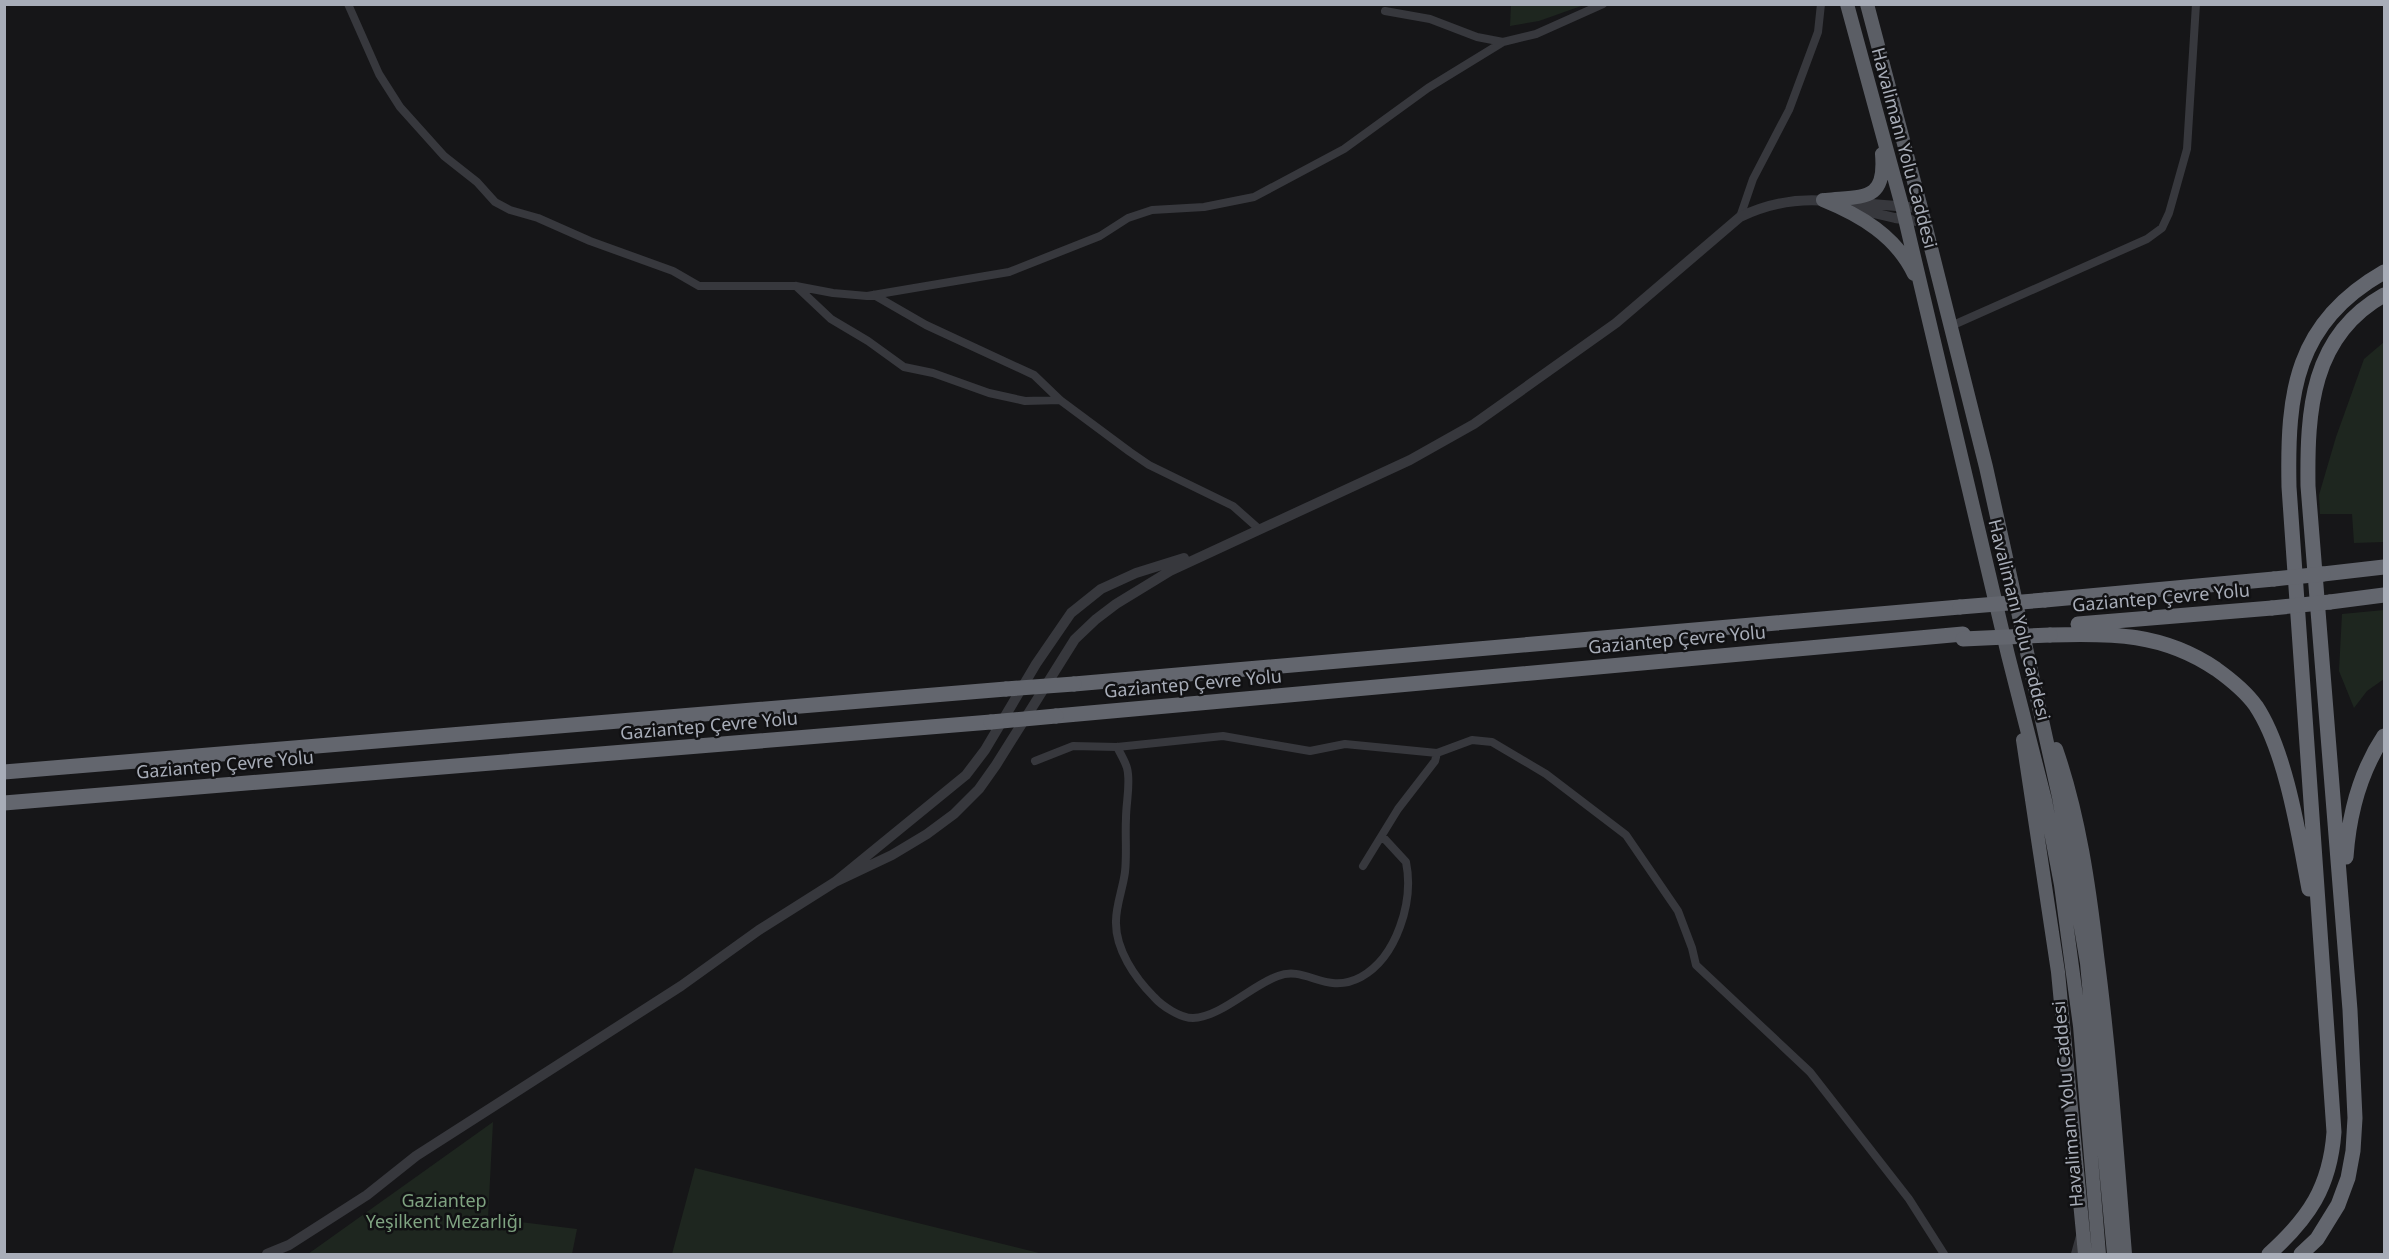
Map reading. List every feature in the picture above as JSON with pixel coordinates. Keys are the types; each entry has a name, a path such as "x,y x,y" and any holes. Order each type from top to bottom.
{"highway":[{"name":"Havalimanı Yolu Caddesi","path":"1847,4 1904,213 2045,800 2063,897 2104,1230 2114,1254"},
{"name":"Havalimanı Yolu Caddesi","path":"1867,4 1986,467 2059,797 2087,963 2104,1230 2099,1254"},
{"path":"1822,200 1860,196 1876,189 1882,181 1884,171 1880,122"},
{"path":"1822,200 1857,215 1873,225 1894,245 1911,267 1923,293"},
{"path":"2269,1254 2294,1232 2313,1206 2325,1179 2332,1155 2334,1132 2289,487 2288,446 2291,406 2300,367 2314,337 2336,307 2365,284 2385,272"},
{"path":"2350,1010 2309,498 2308,447 2310,408 2318,374 2331,347 2351,320 2385,295"},
{"name":"Gaziantep Çevre Yolu","path":"4,772 1074,684 2044,600 2327,574 2385,566"},
{"name":"Gaziantep Çevre Yolu","path":"4,803 991,722 1919,638 2048,631 2385,595"},
{"path":"2048,631 2134,636 2169,644 2199,657 2228,678 2255,705 2270,733 2280,761 2297,827 2314,918 2325,1011"},
{"path":"2015,682 2067,1042 2085,1254"},
{"path":"2042,718 2066,776 2089,893 2107,1036 2125,1254"},
{"path":"2301,1254 2317,1239 2338,1205 2348,1178 2353,1151 2355,1118 2345,867 2348,828 2355,797 2367,767 2385,736"}],"street":[{"path":"348,4 379,74 400,107 444,156 495,202 510,210 538,218 590,241 673,271 699,286 796,286 833,293 873,295 1009,272 1100,236 1128,218 1152,210 1204,207 1254,197 1344,149 1428,88 1503,42 1536,34 1604,4"},
{"path":"1740,217 1753,179 1789,110 1818,32 1821,4"},
{"path":"1951,326 2147,239 2162,228 2169,213 2187,149 2196,4"},
{"path":"1385,11 1430,19 1477,37 1503,42"},
{"path":"267,1254 288,1245 368,1195 416,1156 681,986 759,930 835,882 892,855 954,814 979,789 996,765 1075,639 1116,604 1170,571 1410,460 1474,424 1616,323 1740,217 1786,201 1822,200 1923,215"},
{"path":"796,286 831,319 868,340 904,367 933,373 989,393 1025,401 1060,400"},
{"path":"873,295 926,325 1034,375 1060,400 1149,465 1233,506 1259,529"},
{"path":"835,882 966,775 985,750 1036,664 1071,613 1101,589 1136,573 1219,547"},
{"path":"1035,761 1073,746 1117,747 1223,736 1310,751 1345,744 1437,753 1472,740 1492,742 1546,774 1626,835 1678,911 1696,965 1810,1072 1909,1199 1944,1254"},
{"path":"1117,747 1127,768 1128,788 1125,873 1116,921 1118,937 1130,967 1143,985 1160,1003 1191,1018 1202,1016 1229,1004 1261,984 1288,973 1325,983 1343,985 1377,967 1396,938 1403,915 1407,886 1406,861 1382,836"},
{"path":"1363,866 1398,809 1435,761 1437,753"},
{"path":"2076,1254 2081,1244 2082,1227"}],"green space":[{"path":"1511,4 1584,5 1539,21 1510,26"},
{"path":"2384,342 2384,542 2354,543 2352,514 2320,514 2319,495 2336,437 2364,359"},
{"path":"2384,610 2384,679 2367,691 2354,708 2339,671 2342,614"},
{"name":"Gaziantep Yeşilkent Mezarlığı","path":"493,1122 488,1218 577,1229 572,1254 308,1254"},
{"path":"695,1168 1043,1254 672,1254"}]}
